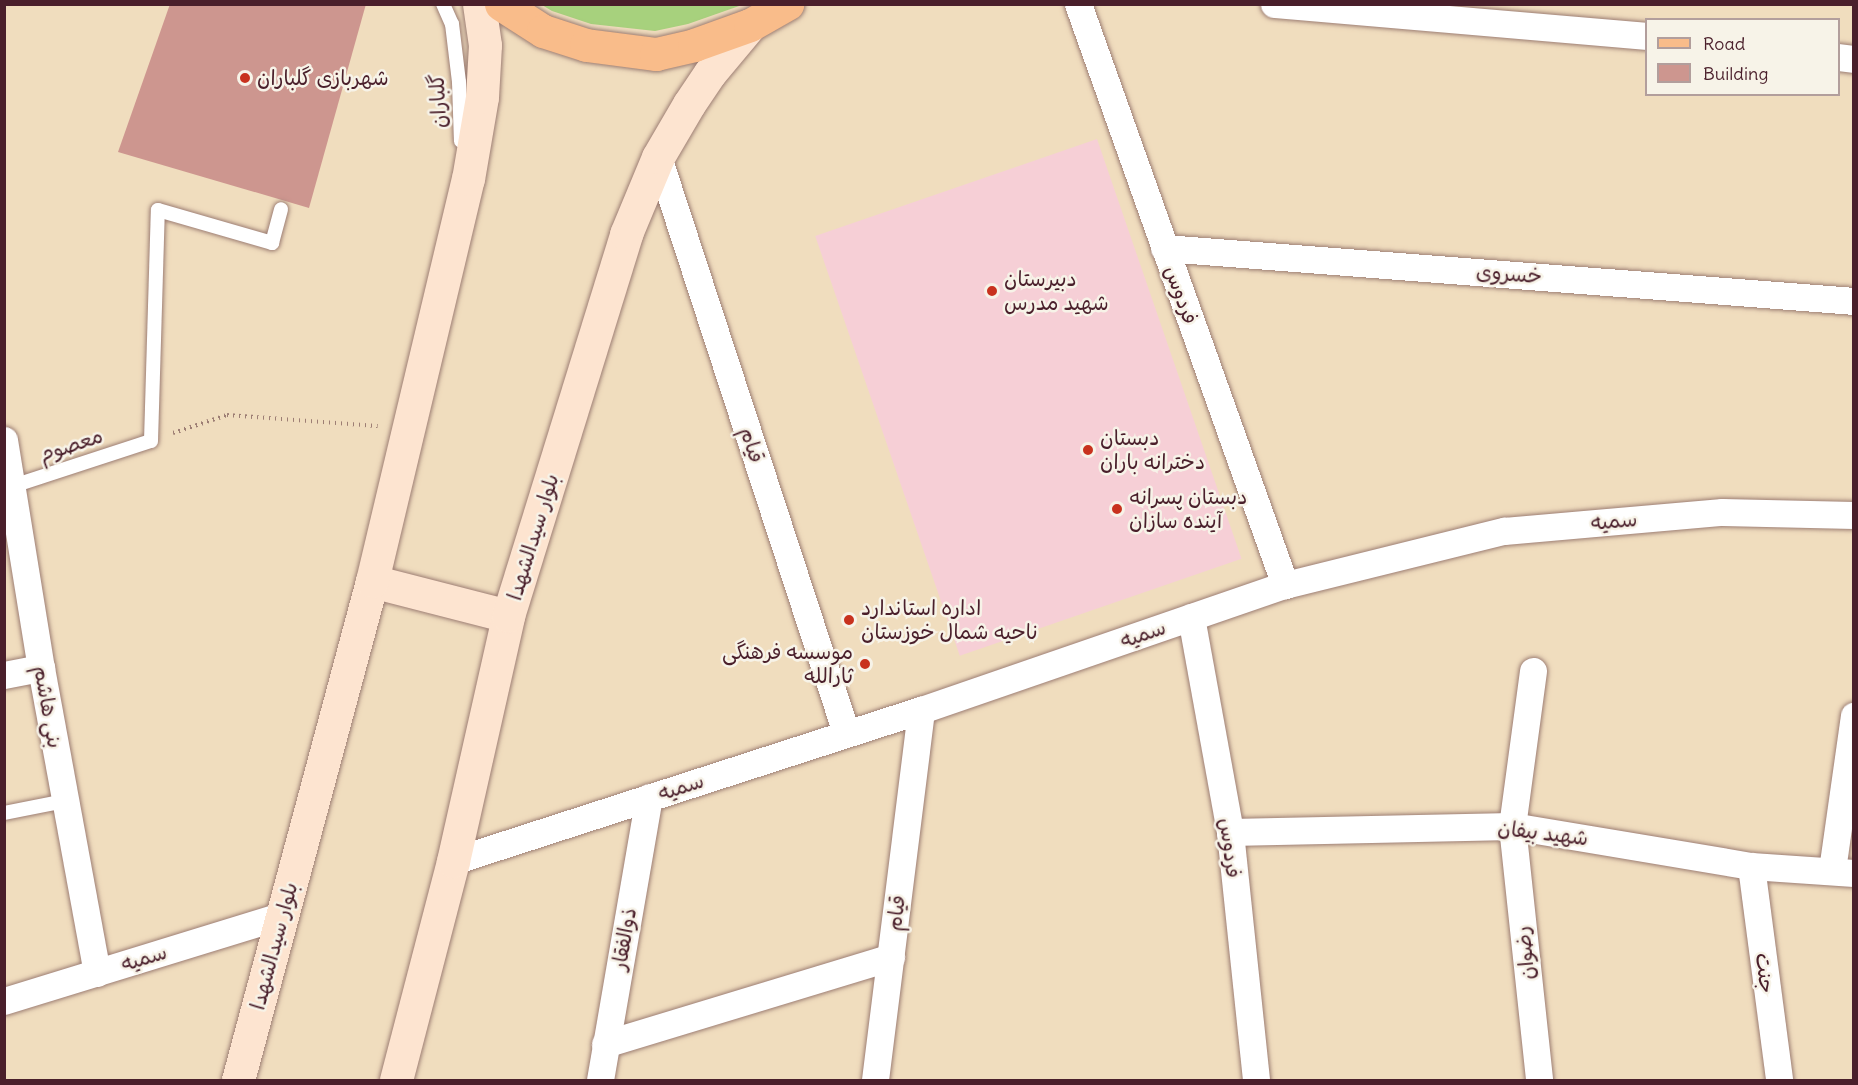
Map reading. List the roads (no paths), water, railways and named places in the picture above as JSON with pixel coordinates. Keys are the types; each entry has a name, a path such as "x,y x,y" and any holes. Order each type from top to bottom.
{"main road":[{"name":"بلوار سیدالشهدا","path":"238,1080 372,581 463,198 482,97 485,45 479,4"},
{"path":"501,4 543,31 586,45 656,54 694,45 750,25 787,4"},
{"name":"بلوار سیدالشهدا","path":"396,1080 453,861 508,616 626,234 658,158 699,88 750,25"},
{"path":"372,581 508,616"}],"street":[{"name":"فردوس","path":"1078,4 1285,585"},
{"path":"1274,4 1645,36"},
{"name":"قیام","path":"658,158 846,733"},
{"name":"خسروی","path":"1164,248 1854,301"},
{"name":"بنی هاشم","path":"4,440 8,487 97,973"},
{"name":"سمیه","path":"453,861 921,710 1285,585 1504,531 1722,512 1854,515"},
{"name":"فردوس","path":"1191,617 1230,832 1256,1080"},
{"path":"4,675 41,668"},
{"name":"رضوان","path":"1533,671 1512,826 1539,1080"},
{"name":"قیام","path":"875,1080 921,710"},
{"path":"1843,872 1854,716"},
{"name":"ذوالفقار","path":"600,1080 649,797"},
{"name":"شهید بیفان","path":"1230,832 1512,826 1751,866 1843,872"},
{"name":"جنت","path":"1751,866 1779,1080"},
{"name":"سمیه","path":"4,1001 283,915"},
{"path":"605,1044 891,957"}],"lane":[{"name":"گلباران","path":"443,4 452,24 459,82 463,198"},
{"name":"معصوم","path":"8,487 151,441 158,210 272,243 280,209"},
{"path":"4,813 65,801"}],"place":[{"name":"شهربازی گلباران","path":"245,78"},
{"name":"دبیرستان شهید مدرس","path":"992,291"},
{"name":"دبستان دخترانه باران","path":"1088,450"},
{"name":"دبستان پسرانه آینده سازان","path":"1117,509"},
{"name":"اداره استاندارد ناحیه شمال خوزستان","path":"849,620"},
{"name":"موسسه فرهنگی ثارالله","path":"865,664"}]}
